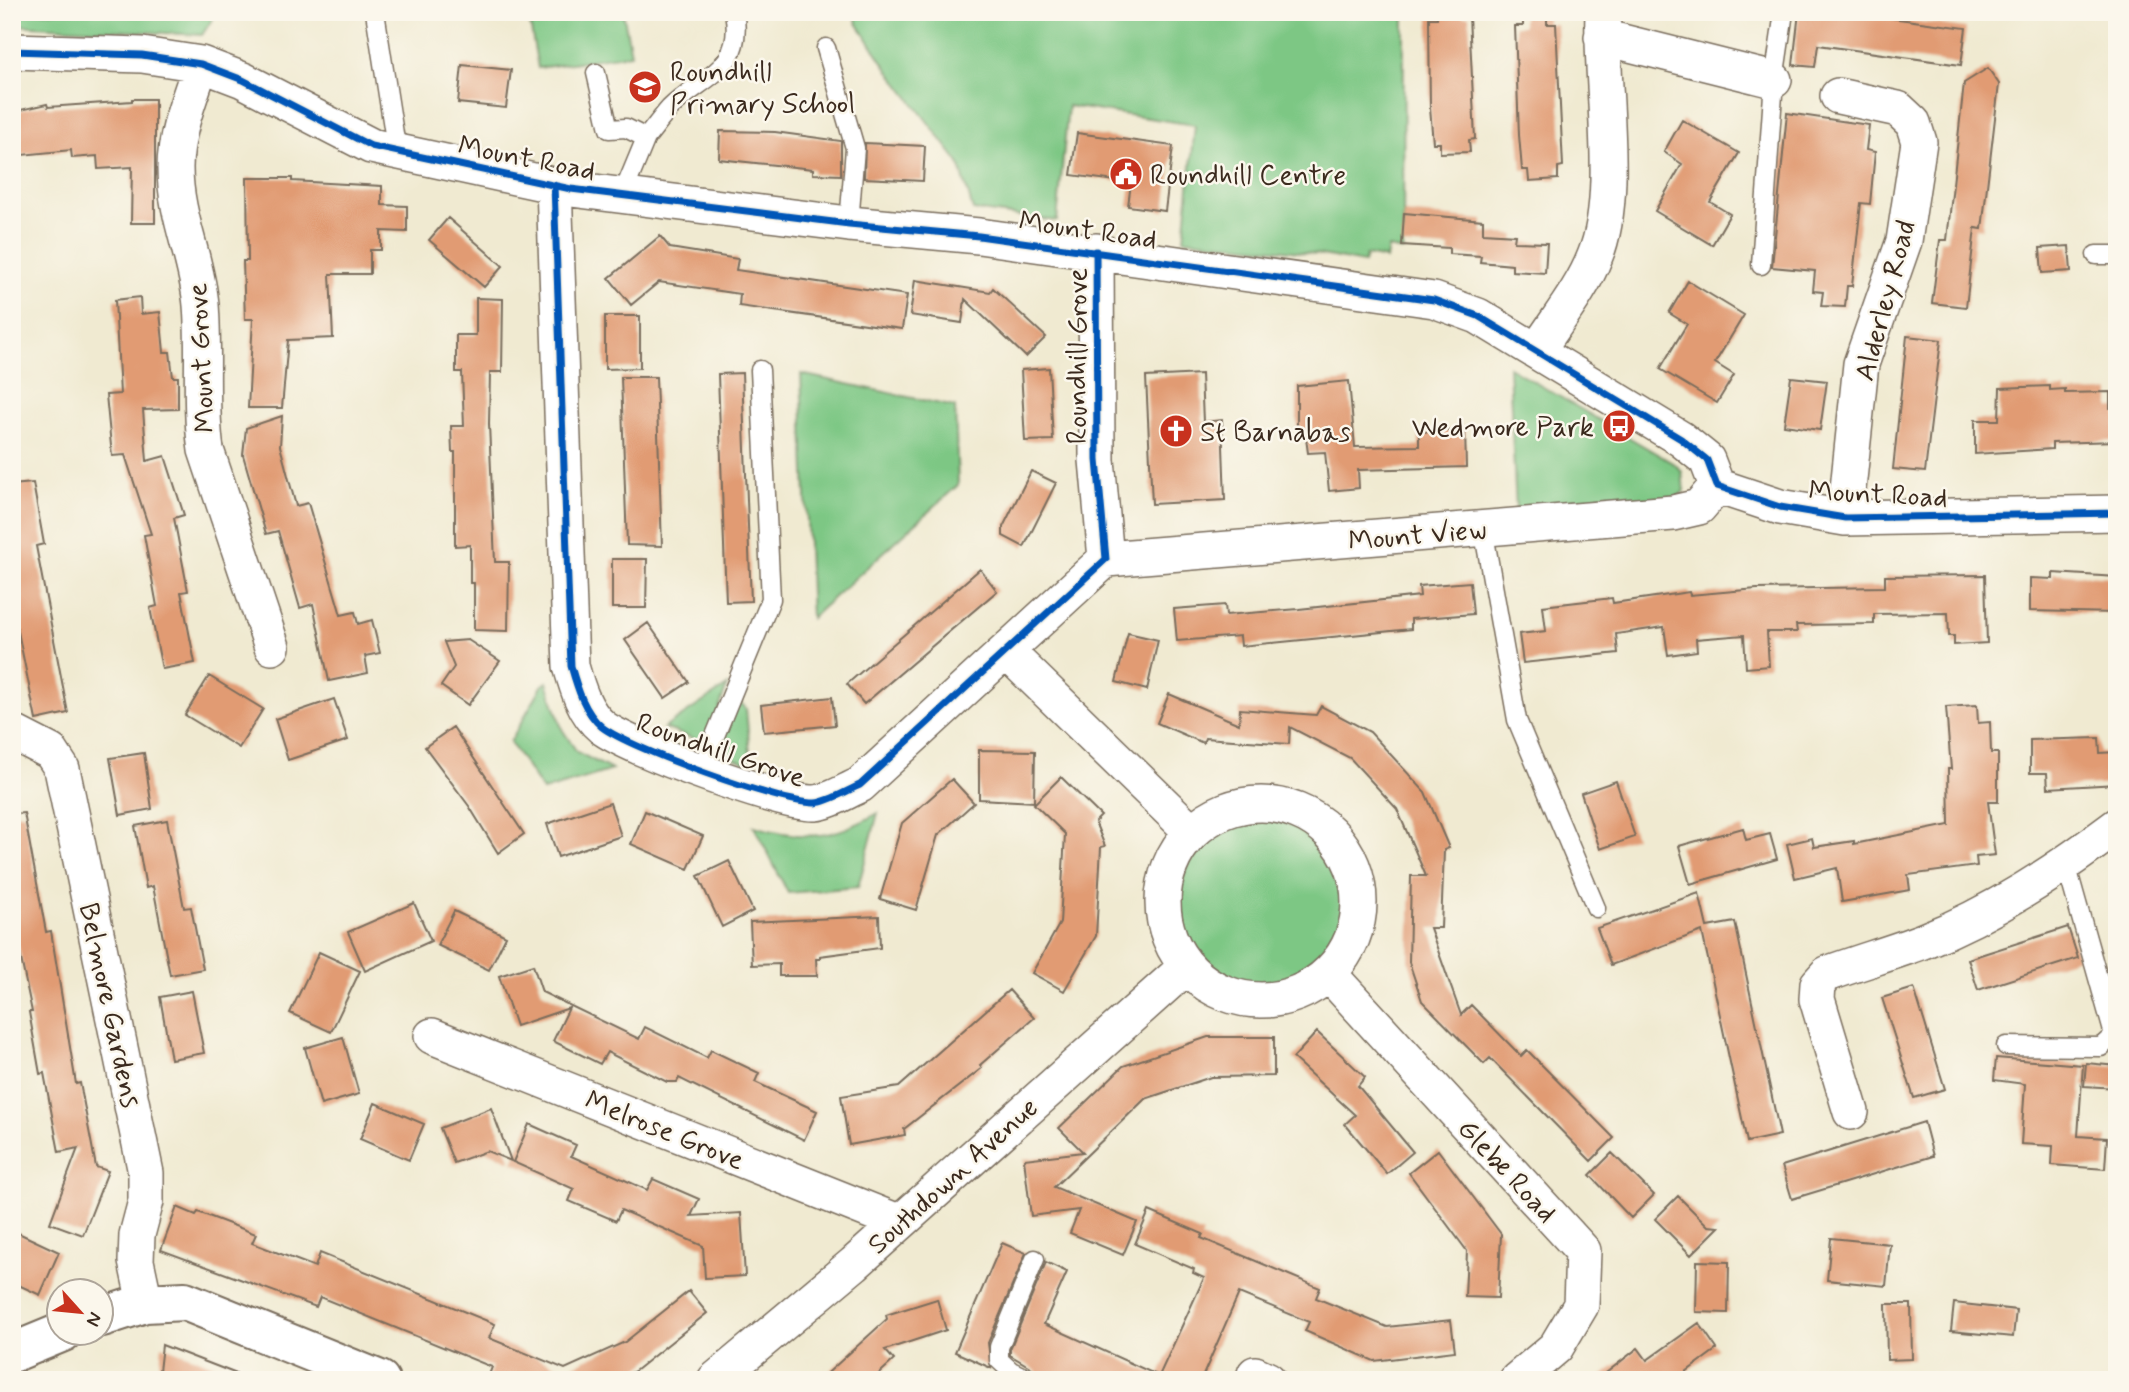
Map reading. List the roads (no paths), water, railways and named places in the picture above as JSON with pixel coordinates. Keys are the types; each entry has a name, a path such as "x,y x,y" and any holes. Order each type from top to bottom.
{"street":[{"path":"1536,351 1588,272 1602,237 1607,192 1603,24 1774,80"},
{"name":"Mount Road","path":"12,51 142,55 201,64 243,79 372,146 554,185 849,224 979,236 1096,251 1434,300 1458,306 1681,439 1707,460 1717,486 1780,507 1845,517 2117,513"},
{"name":"Mount Grove","path":"201,64 184,117 175,168 180,213 201,307 201,418 206,450 272,647"},
{"name":"Alderley Road","path":"1838,96 1898,109 1913,123 1919,142 1905,241 1861,364 1845,517"},
{"name":"Roundhill Grove","path":"554,185 571,666 579,694 601,726 628,742 788,801 817,803 860,785 1106,559 1097,460 1096,251"},
{"name":"Mount View","path":"1106,559 1673,513 1699,508 1717,486"},
{"path":"1007,652 1192,832"},
{"name":"Belmore Gardens","path":"12,732 51,752 62,769 146,1173 146,1201 137,1235 136,1261 145,1303"},
{"path":"1250,804 1274,804 1315,820 1341,844 1351,861 1357,886 1358,919 1345,954 1329,974 1295,995 1274,1000 1235,998 1213,988 1186,967 1176,952 1163,913 1164,884 1170,865 1192,832 1221,812 1250,804"},
{"path":"1851,1112 1817,999 1818,984 1827,974 1923,941 1979,915 2067,864 2117,826"},
{"name":"Southdown Avenue","path":"715,1380 854,1264 1186,967"},
{"name":"Glebe Road","path":"1329,974 1583,1251 1581,1305 1556,1347 1517,1380"},
{"name":"Melrose Grove","path":"432,1036 898,1222"},
{"path":"116,1312 145,1303 185,1301 380,1380"},
{"path":"12,1353 46,1339"}],"lane":[{"path":"375,12 397,153"},
{"path":"622,196 646,138 671,108 716,74 732,52 738,34 734,12"},
{"path":"1761,265 1774,80 1783,12"},
{"path":"826,48 855,148 849,224"},
{"path":"596,73 609,129 626,128 646,138"},
{"path":"2096,255 2117,255"},
{"path":"701,770 771,599 760,370"},
{"path":"1483,528 1517,720 1596,908"},
{"path":"2006,1046 2101,1047 2114,1035 2067,864"},
{"path":"1030,1380 1011,1371 999,1360 999,1347 1035,1259"}],"place":[{"name":"Roundhill Primary School","path":"645,87"},
{"name":"Roundhill Centre","path":"1126,174"},
{"name":"Wedmore Park","path":"1619,426"},
{"name":"St Barnabas","path":"1176,431"}]}
